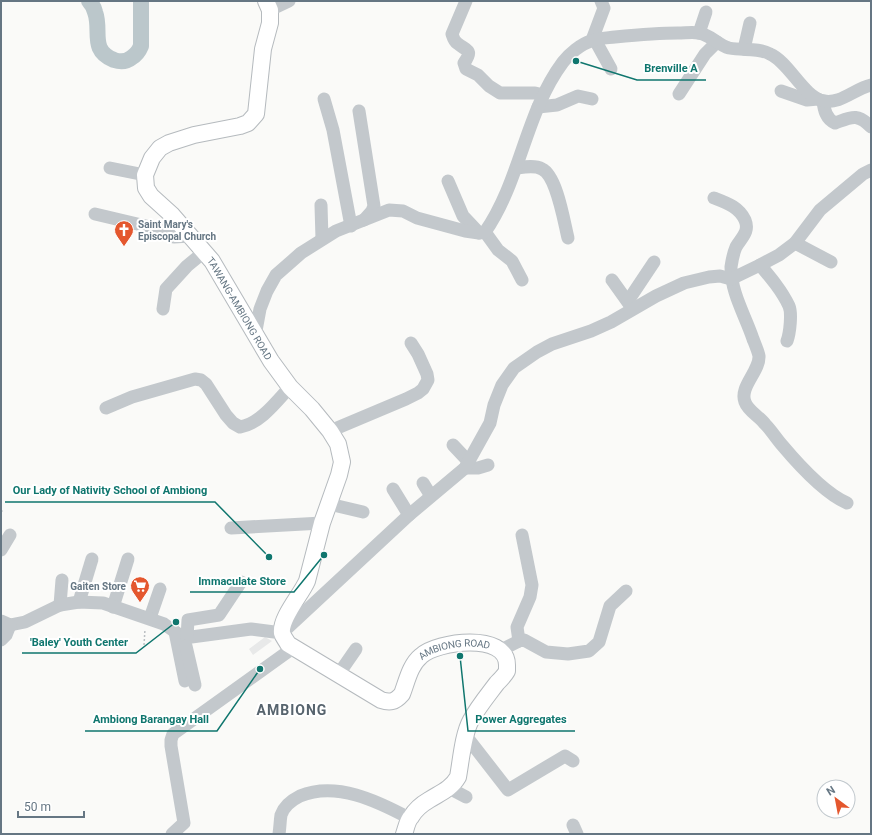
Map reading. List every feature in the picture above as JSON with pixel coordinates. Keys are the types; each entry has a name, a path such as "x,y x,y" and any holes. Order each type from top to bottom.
{"main road":[{"path":"145,175 152,158 160,148 169,143 194,135 240,126 248,122 256,114 263,49 270,23 268,6"},
{"name":"TAWANG-AMBIONG ROAD","path":"145,175 146,188 151,196 172,215 212,261 271,361 290,387 312,409 330,431 338,444 342,462 339,475 322,523 304,588 284,622 282,633"},
{"name":"AMBIONG ROAD","path":"282,633 288,644 293,648 381,700 393,702 402,694 415,662 422,655 432,649 445,645 466,643 486,644 495,646 501,650 506,658 506,671 470,721 458,777 449,788 428,800 409,818 404,834"}],"street":[{"path":"268,6 289,1"},
{"path":"466,1 452,34 457,44 467,49 469,53 469,56 464,63 466,69 478,75 489,86 500,93 535,93 540,101 557,105 578,96 592,99"},
{"path":"593,40 604,8 601,1"},
{"path":"699,33 706,12"},
{"path":"744,49 750,23"},
{"path":"482,232 494,219 517,168 540,101 563,61 577,49 593,40 656,33 699,33 709,36 728,48 758,50 771,54 780,60 810,93 820,100 830,121 835,123 858,117 871,127"},
{"path":"593,40 611,69"},
{"path":"679,94 705,54 717,42"},
{"path":"781,91 808,100 836,102 855,90 871,85"},
{"path":"324,99 333,130 351,226"},
{"path":"359,111 374,206 363,221"},
{"path":"110,168 145,175"},
{"path":"517,168 541,168 549,174 555,187 568,238"},
{"path":"1,640 6,635 6,623 25,622 60,605 79,602 103,603 164,624 182,636 251,629 282,633 409,515 467,465 490,423 494,404 502,386 514,368 537,352 552,344 591,331 631,305 656,296 684,283 720,276 731,279 779,255 795,243 820,210 863,174 871,170"},
{"path":"448,181 463,216 482,232 498,250 512,261 522,280"},
{"path":"714,198 732,205 746,221 747,230 732,257 731,279 733,290 749,325 759,357 757,366 746,388 744,398 745,402 750,410 765,424 781,445 825,490 847,503"},
{"path":"321,205 322,240"},
{"path":"255,336 260,309 267,291 276,275 301,253 336,231 389,210 403,211 417,218 465,231 482,232"},
{"path":"95,214 167,231 174,236 190,236"},
{"path":"795,243 831,262"},
{"path":"163,309 166,289 187,266 204,252"},
{"path":"631,305 654,262"},
{"path":"760,265 775,282 790,308 789,335 787,341"},
{"path":"612,280 631,305"},
{"path":"330,431 347,423 380,412 423,389 428,380 427,374 411,343"},
{"path":"106,408 132,397 195,379 201,380 206,384 226,416 240,427 246,426 260,417 290,387"},
{"path":"453,445 467,465 478,468 488,465"},
{"path":"423,483 431,496"},
{"path":"393,489 409,515"},
{"path":"329,504 363,512"},
{"path":"231,528 322,523"},
{"path":"1,550 10,535"},
{"path":"519,641 517,627 530,597 532,585 522,535"},
{"path":"79,602 92,558"},
{"path":"113,607 128,559"},
{"path":"60,605 62,580"},
{"path":"190,683 182,636 188,620 219,615 241,582"},
{"path":"148,618 160,589"},
{"path":"501,650 524,640 546,652 568,654 589,651 599,642 610,606 626,591"},
{"path":"172,834 184,823 170,746 173,734 293,648"},
{"path":"338,675 356,648"},
{"path":"466,736 508,790 565,756 573,761"},
{"path":"449,788 466,797"},
{"path":"279,834 281,815 286,807 295,799 317,791 351,793 387,806 409,818"}],"path":[{"path":"144,645 148,618"}],"shaded area":[{"path":"265,637 272,641 253,655 249,649"}],"waterway":[{"path":"89,1 97,19 98,39 101,51 106,56 114,60 121,61 125,61 133,57 141,46 141,1"}],"place":[{"name":"Brenville A","path":"576,61"},
{"name":"Saint Mary's Episcopal Church","path":"124,247"},
{"name":"Immaculate Store","path":"324,555"},
{"name":"Our Lady of Nativity School of Ambiong","path":"269,557"},
{"name":"Gaiten Store","path":"140,603"},
{"name":"'Baley' Youth Center","path":"176,622"},
{"name":"Power Aggregates","path":"460,656"},
{"name":"Ambiong Barangay Hall","path":"260,669"}],"district":[{"name":"AMBIONG","path":"292,710"}]}
